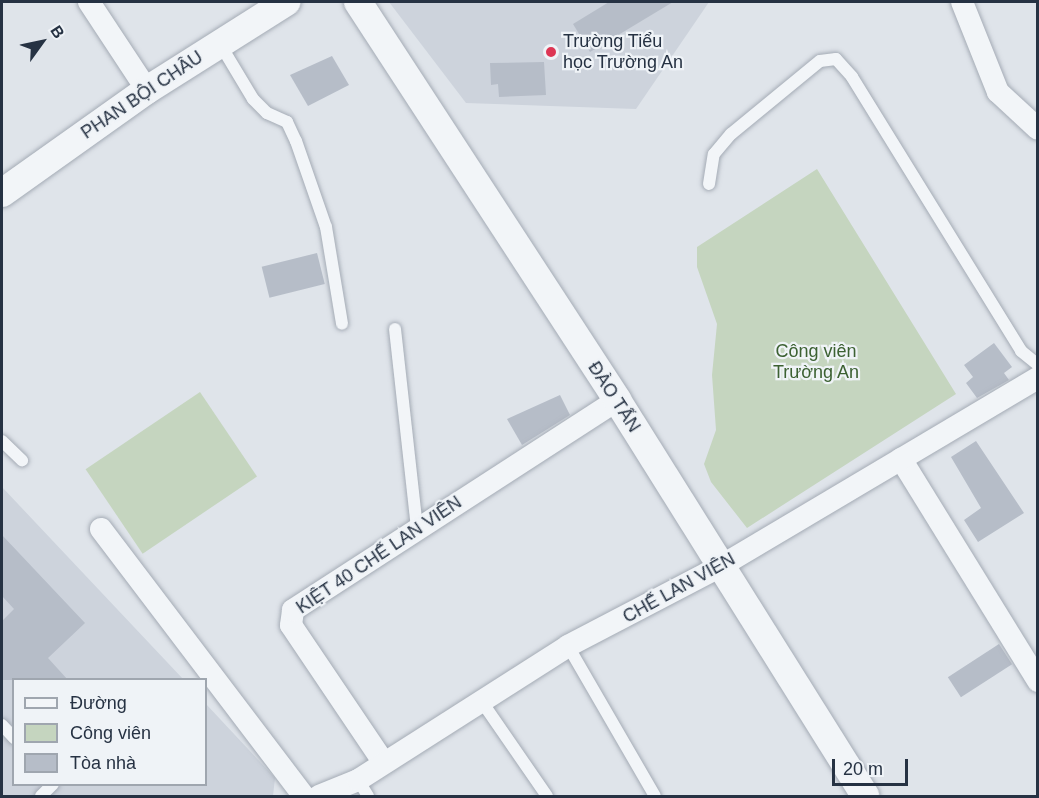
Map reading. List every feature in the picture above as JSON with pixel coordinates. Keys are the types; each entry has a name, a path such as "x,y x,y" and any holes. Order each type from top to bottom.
{"street":[{"path":"89,2 147,90"},
{"name":"PHAN BỘI CHÂU","path":"2,193 147,90 286,2"},
{"name":"ĐÀO TẤN","path":"358,2 617,400 864,796"},
{"path":"962,2 998,92 1038,129"},
{"name":"CHẾ LAN VIÊN","path":"319,796 363,788 384,763 480,699 568,646 721,566 1038,378"},
{"name":"KIỆT 40 CHẾ LAN VIÊN","path":"384,763 289,617 293,610 617,400"},
{"path":"901,459 1038,681"},
{"path":"101,529 304,796"}],"lane":[{"path":"220,44 253,99 267,113 287,122 296,141 326,227 342,324"},
{"path":"709,184 714,154 731,134 820,61 836,59 852,76 1021,351 1038,365"},
{"path":"394,329 417,529"},
{"path":"2,441 22,460"},
{"path":"568,646 655,796"},
{"path":"480,699 547,796"}],"shaded area":[{"name":"Trường Tiểu học Trường An","path":"389,2 709,2 636,109 466,103"},
{"path":"2,487 182,678 12,678 12,786 207,786 207,705 275,778 273,796 2,796"}],"green space":[{"name":"Công viên Trường An","path":"817,169 956,394 747,528 711,482 704,464 716,430 712,375 717,324 697,267 697,247"},
{"path":"200,392 257,477 143,554 86,469"}],"building":[{"path":"609,2 673,2 590,52 573,24"},
{"path":"332,56 349,85 308,106 290,75"},
{"path":"544,62 546,95 499,97 498,84 491,85 490,63"},
{"path":"317,253 325,284 269,298 262,267"},
{"path":"994,343 1012,367 1004,373 1009,380 977,398 966,383 973,377 964,365"},
{"path":"560,395 570,415 522,445 507,419"},
{"path":"976,441 1024,513 978,542 964,520 981,508 951,457"},
{"path":"2,535 85,623 48,658 66,678 2,680 2,621 14,609 2,596"},
{"path":"999,644 1012,664 961,697 948,677"}],"place":[{"name":"Trường Tiểu học Trường An","path":"551,52"}]}
